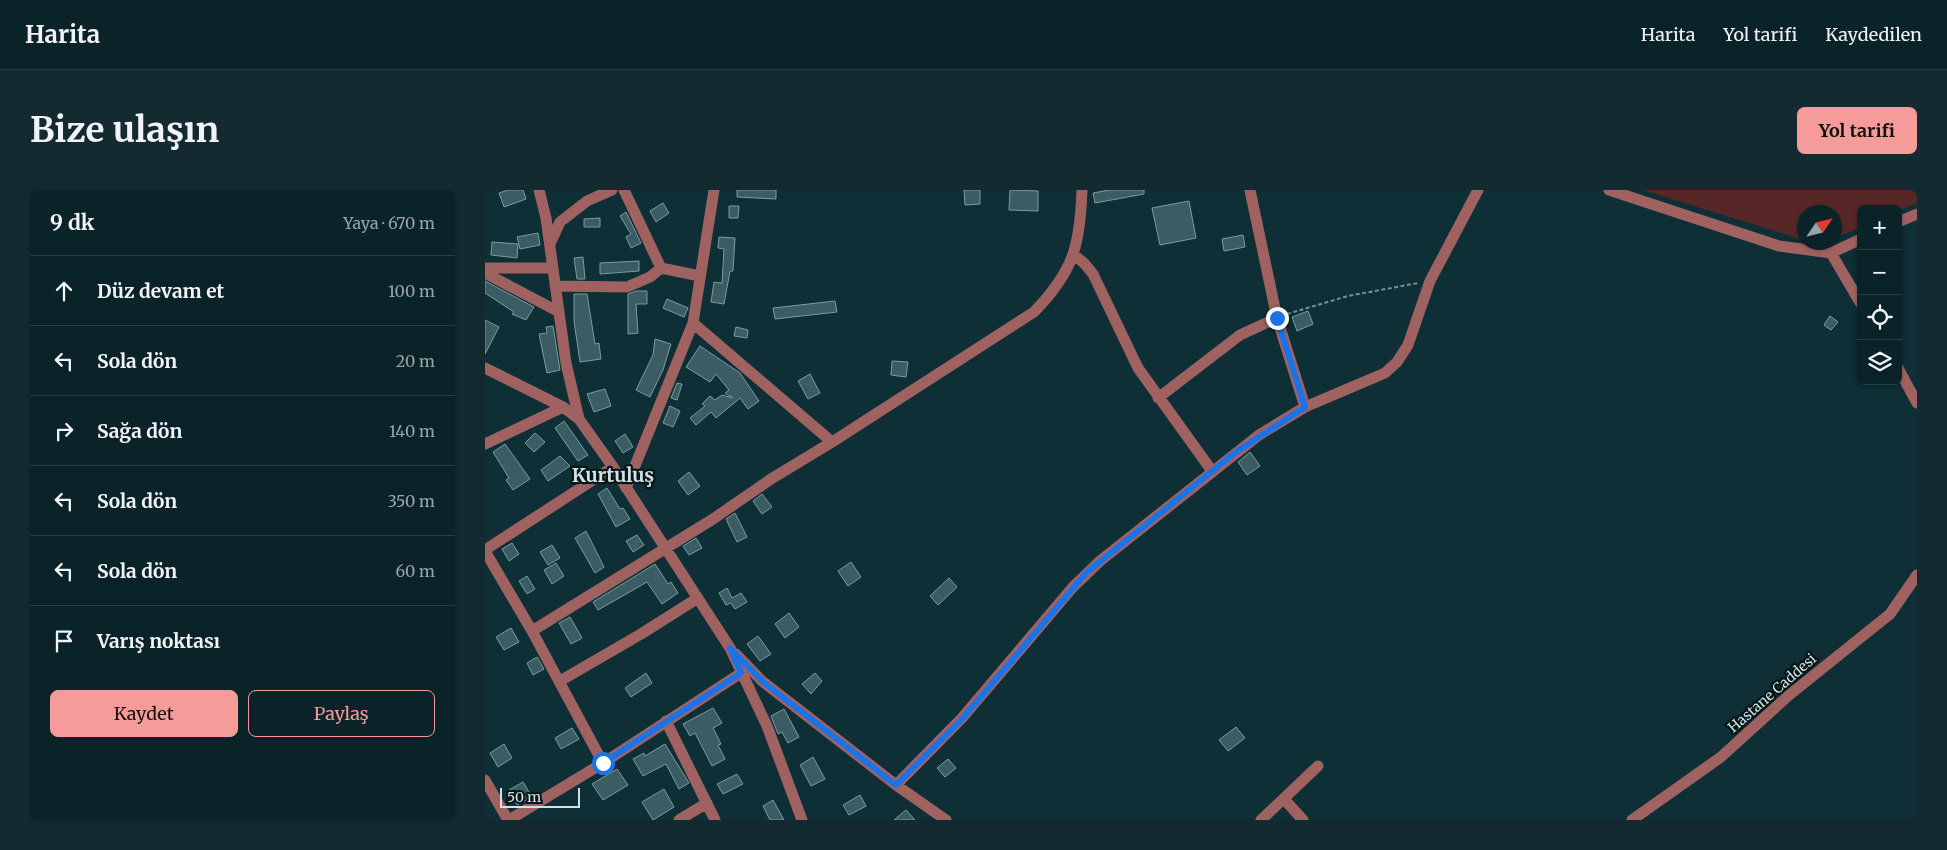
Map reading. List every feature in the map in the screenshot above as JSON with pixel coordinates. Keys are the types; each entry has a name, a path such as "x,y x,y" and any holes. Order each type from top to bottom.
{"street":[{"path":"539,190 550,244 566,363 579,419"},
{"path":"550,244 561,222 587,201 612,190"},
{"path":"624,190 661,268"},
{"path":"626,488 693,323 714,190"},
{"path":"532,631 713,519 771,479 1034,312 1057,285 1074,255 1081,226 1082,190"},
{"path":"1250,190 1277,318 1305,407"},
{"path":"896,785 975,703 1086,573 1211,471 1259,435 1305,407 1385,372 1397,362 1408,345 1430,281 1478,190"},
{"path":"1609,190 1779,246 1831,253 1857,241"},
{"path":"1902,220 1917,214"},
{"path":"1831,253 1857,297"},
{"path":"1074,255 1093,274 1128,351 1158,398 1211,471"},
{"path":"485,268 553,268"},
{"path":"661,268 700,276"},
{"path":"555,286 627,286 650,277 661,268"},
{"path":"485,273 559,312"},
{"path":"1158,398 1240,336 1277,318"},
{"path":"693,323 832,442"},
{"path":"485,368 563,407 579,419 613,467 730,648 767,726 802,820"},
{"path":"1902,375 1917,403"},
{"path":"485,444 563,407"},
{"path":"603,763 560,681 485,551 613,467"},
{"name":"Hastane Caddesi","path":"1632,820 1721,757 1788,696 1890,614 1917,575"},
{"path":"560,681 698,598"},
{"path":"730,648 762,681 896,785 946,820"},
{"path":"485,780 509,820 603,763 741,673"},
{"path":"666,721 715,820"},
{"path":"1261,820 1318,766"},
{"path":"1284,798 1303,820"},
{"path":"679,820 707,803"}],"path":[{"path":"1277,318 1332,300 1430,281"}],"shaded area":[{"path":"1643,190 1917,190 1917,203 1902,209 1902,205 1857,205 1857,229 1842,235 1842,205 1797,205 1797,238"}],"building":[{"path":"508,190 523,190 526,199 504,207 499,193"},
{"path":"737,190 776,190 776,199 737,197"},
{"path":"964,190 980,190 980,204 965,205"},
{"path":"1010,190 1038,191 1038,211 1009,210"},
{"path":"1110,190 1144,190 1144,194 1095,203 1093,193"},
{"path":"1189,201 1196,238 1160,245 1152,208"},
{"path":"663,203 669,213 656,222 650,211"},
{"path":"729,206 739,206 738,218 729,218"},
{"path":"626,212 641,243 631,248 626,237 631,234 620,216"},
{"path":"600,218 600,227 584,227 584,219"},
{"path":"538,233 540,245 520,249 517,237"},
{"path":"1243,235 1245,247 1224,251 1222,239"},
{"path":"719,237 735,238 733,271 730,271 724,304 711,302 714,282 722,283 724,249 718,248"},
{"path":"492,242 518,244 517,258 491,255"},
{"path":"583,257 585,279 577,279 574,258"},
{"path":"639,261 639,271 600,274 600,263"},
{"path":"485,281 534,307 526,320 512,314 514,312 485,293"},
{"path":"636,291 647,291 647,304 636,304 638,333 628,334 628,294"},
{"path":"574,294 587,294 595,344 599,343 601,359 580,362 574,321"},
{"path":"667,299 688,308 684,317 663,308"},
{"path":"835,301 837,312 775,319 773,308"},
{"path":"1308,311 1313,324 1297,331 1292,317"},
{"path":"1830,316 1838,322 1831,330 1824,325"},
{"path":"485,320 499,327 485,354"},
{"path":"553,326 560,370 547,373 539,334 547,333 546,327"},
{"path":"736,327 748,330 747,338 734,336"},
{"path":"655,339 671,344 663,370 650,397 636,390 653,355"},
{"path":"700,346 740,373 759,401 748,409 740,398 716,418 711,412 696,425 690,418 705,406 702,404 710,396 715,400 722,395 733,398 725,393 729,390 716,374 710,382 686,367"},
{"path":"892,361 908,362 906,377 891,375"},
{"path":"810,374 820,393 808,399 798,381"},
{"path":"677,383 682,384 677,400 671,398"},
{"path":"605,389 611,406 594,412 587,394"},
{"path":"670,406 680,411 673,427 663,423"},
{"path":"564,421 588,455 578,461 555,428"},
{"path":"535,433 545,442 534,452 525,443"},
{"path":"625,434 633,447 623,453 615,441"},
{"path":"505,444 530,479 513,490 506,480 509,478 493,452"},
{"path":"1250,452 1260,466 1247,475 1238,462"},
{"path":"560,456 570,466 548,481 541,470"},
{"path":"689,472 700,486 688,495 678,481"},
{"path":"607,488 620,509 623,508 630,519 616,527 598,494"},
{"path":"762,494 772,507 762,514 753,501"},
{"path":"735,513 747,537 737,542 726,519"},
{"path":"586,531 604,567 595,573 575,538"},
{"path":"637,535 644,545 633,552 626,541"},
{"path":"696,538 702,548 689,555 683,546"},
{"path":"512,543 519,554 509,561 502,549"},
{"path":"552,545 560,558 548,565 540,552"},
{"path":"851,562 861,577 848,586 838,571"},
{"path":"556,563 564,576 552,584 544,570"},
{"path":"655,564 668,584 671,582 678,593 662,604 647,582 598,610 593,602"},
{"path":"527,576 535,589 527,594 519,581"},
{"path":"949,578 957,587 938,605 930,596"},
{"path":"727,588 732,598 741,593 747,602 735,609 731,603 726,605 719,593"},
{"path":"789,613 799,627 785,638 775,624"},
{"path":"570,617 582,638 571,644 559,623"},
{"path":"511,628 519,642 504,650 496,637"},
{"path":"758,636 771,654 760,661 747,644"},
{"path":"537,657 544,669 533,675 527,663"},
{"path":"646,673 652,683 631,697 625,688"},
{"path":"815,673 822,681 811,694 802,684"},
{"path":"713,708 722,723 713,728 721,744 718,745 725,759 712,766 695,733 690,736 683,724"},
{"path":"784,709 799,737 788,743 782,732 778,734 771,716"},
{"path":"1236,727 1245,738 1228,751 1219,740"},
{"path":"572,728 579,739 561,749 555,738"},
{"path":"504,744 512,758 498,767 490,753"},
{"path":"665,744 689,783 679,789 666,764 643,776 633,759 644,753 645,756"},
{"path":"813,757 825,779 811,786 800,765"},
{"path":"948,759 956,768 945,777 937,768"},
{"path":"617,769 628,785 603,800 592,784"},
{"path":"737,774 743,784 723,794 717,784"},
{"path":"523,782 532,797 517,805 509,790"},
{"path":"664,789 674,807 653,820 642,802"},
{"path":"860,795 866,806 849,815 843,805"},
{"path":"773,800 784,820 770,820 763,806"},
{"path":"906,810 915,820 894,820"}],"district":[{"name":"Kurtuluş","path":"613,475"}],"route":[{"path":"603,763 741,673 730,648 762,681 896,785 963,718 1086,573 1236,452 1259,435 1305,407 1277,318"}]}
